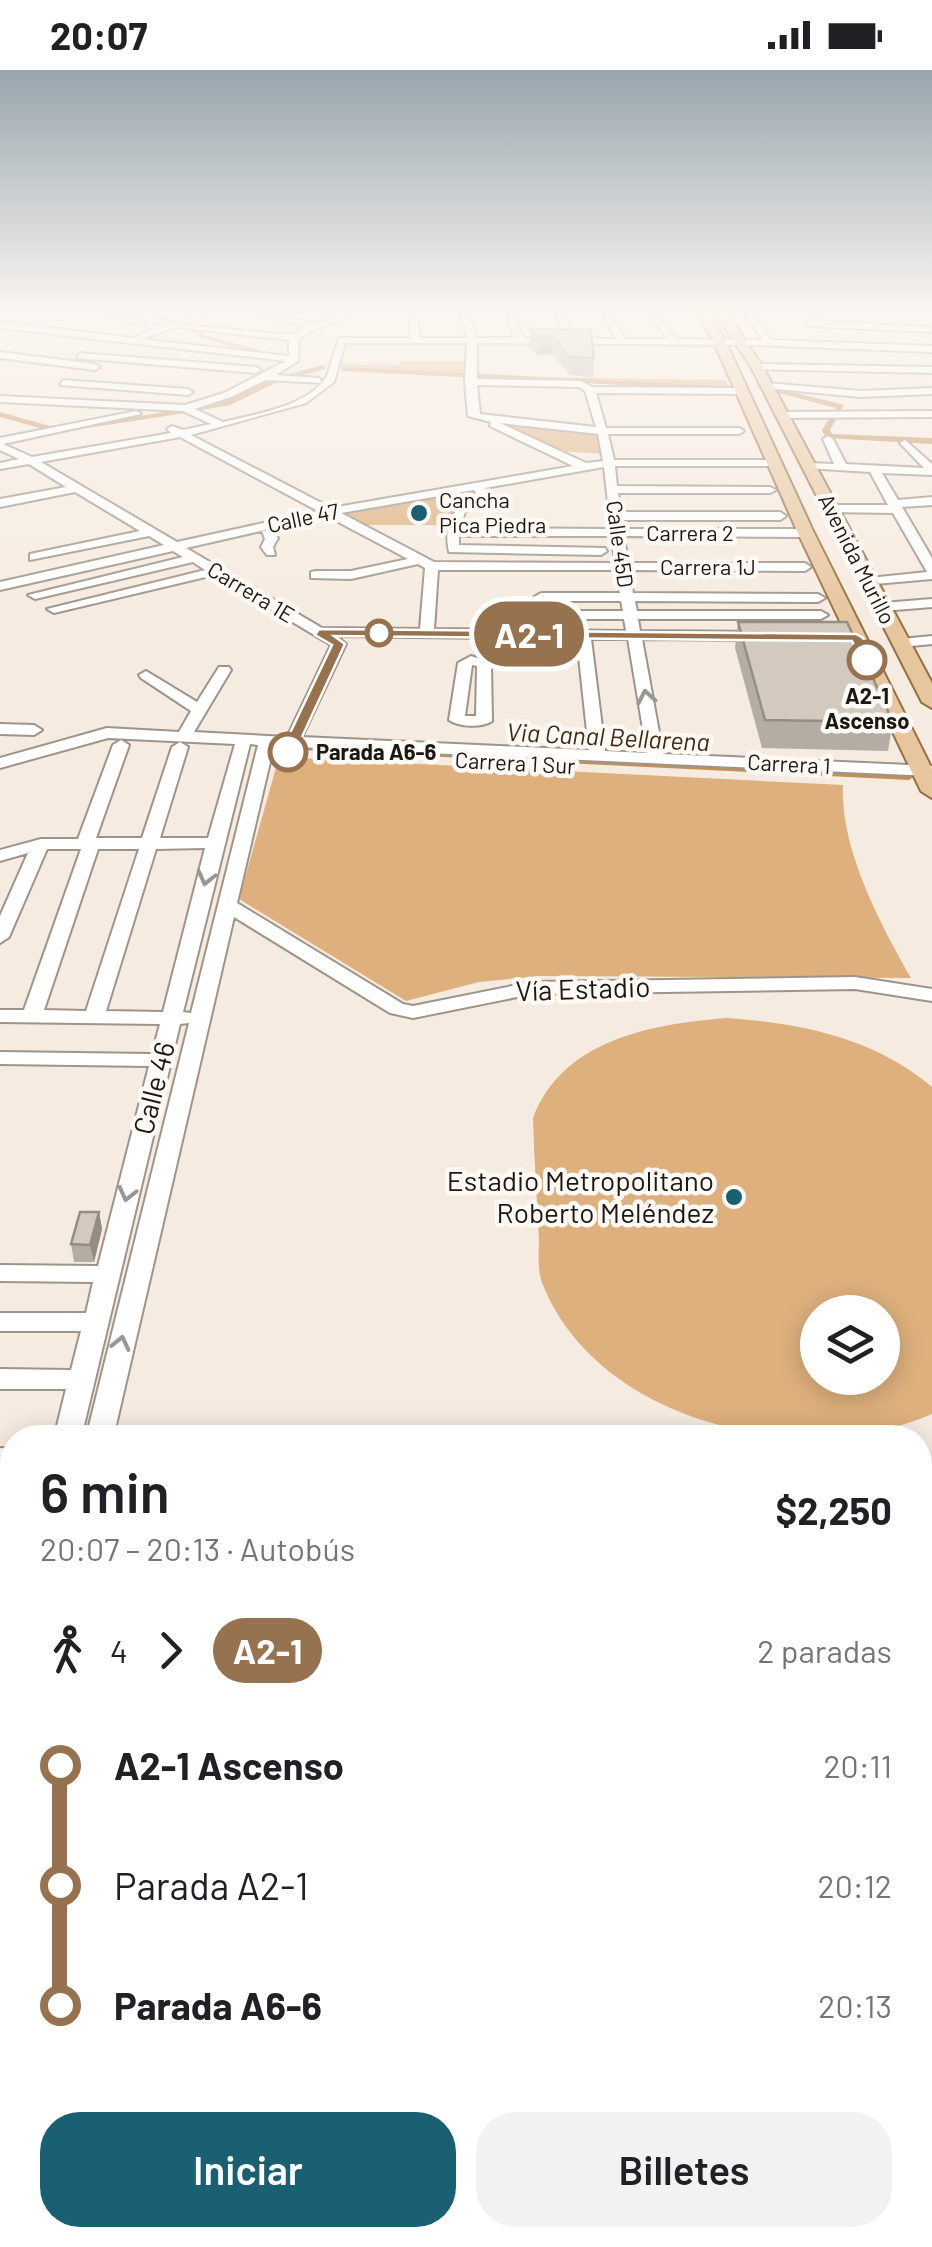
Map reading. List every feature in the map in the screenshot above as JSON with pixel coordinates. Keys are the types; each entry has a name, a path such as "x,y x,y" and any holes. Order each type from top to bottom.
{"main road":[{"name":"Avenida Murillo","path":"750,416 773,490 806,533 846,637 929,780"},
{"name":"Avenida Murillo","path":"783,416 930,692"}],"street":[{"path":"0,443 126,416"},
{"path":"201,416 216,423 242,416"},
{"path":"30,460 250,416"},
{"path":"477,416 600,431 739,432"},
{"path":"477,416 586,467"},
{"path":"520,416 520,421"},
{"path":"555,416 556,425"},
{"name":"Calle 45D","path":"596,416 607,448 620,551 656,758"},
{"path":"825,416 856,416"},
{"path":"151,417 425,563"},
{"path":"636,417 639,431"},
{"path":"672,418 677,431"},
{"path":"706,418 711,431"},
{"path":"116,422 140,436"},
{"path":"17,424 43,432 70,450"},
{"path":"79,429 106,442"},
{"path":"0,466 175,430"},
{"path":"828,438 842,468"},
{"name":"Carrera 1E","path":"0,443 319,632 782,636"},
{"path":"607,448 626,448"},
{"path":"720,449 758,449"},
{"path":"903,450 918,456 929,471 932,484"},
{"path":"833,453 884,455"},
{"path":"809,466 929,471"},
{"name":"Calle 47","path":"0,586 174,546 586,467 614,494"},
{"path":"869,582 932,572 925,549 894,506 874,469"},
{"path":"0,504 77,488"},
{"path":"479,489 454,517 453,550 620,551"},
{"path":"614,494 773,490"},
{"path":"614,494 773,490"},
{"path":"454,517 614,494 773,490"},
{"path":"832,509 932,501"},
{"path":"216,544 334,514"},
{"path":"18,546 131,521"},
{"path":"34,557 150,532"},
{"name":"Carrera 2","path":"453,532 806,533"},
{"path":"266,534 272,538 267,547 271,552"},
{"name":"Carrera 1J","path":"620,551 802,560 624,574"},
{"path":"35,595 194,558"},
{"path":"425,563 427,633"},
{"path":"316,576 351,575 425,563 539,574 812,582"},
{"path":"54,609 216,571"},
{"path":"539,574 541,634"},
{"path":"541,597 818,598"},
{"path":"883,607 932,603"},
{"path":"542,615 822,616"},
{"path":"290,747 339,644 319,632"},
{"path":"471,634 471,660"},
{"path":"584,635 597,755"},
{"path":"901,643 932,640"},
{"path":"471,660 484,663 484,722 458,720 464,663 471,660"},
{"path":"94,1018 182,742 224,670"},
{"path":"146,675 200,710"},
{"path":"0,729 34,730"},
{"path":"32,1016 88,844 109,740"},
{"name":"Carrera 1 Sur","path":"2,765 109,740 929,780"},
{"name":"Calle 46","path":"71,1425 214,843 242,744"},
{"name":"Calle 46","path":"102,1425 266,746"},
{"name":"Carrera 1","path":"290,747 656,758 929,780"},
{"path":"0,856 42,844 214,843"},
{"path":"0,937 42,844"},
{"name":"Vía Estadio","path":"226,904 397,1008 413,1012 532,988 855,983 932,995"},
{"path":"220,926 259,924"},
{"path":"0,1016 199,1018"},
{"path":"0,1058 162,1060"},
{"path":"0,1272 107,1274"},
{"path":"0,1322 95,1322"},
{"path":"0,1379 81,1380"}],"shaded area":[{"path":"487,420 597,432 604,454 557,451"},
{"path":"470,488 479,490 476,497 456,501 452,525 360,525 334,512"},
{"path":"279,757 843,785 855,860 875,910 911,978 539,976 479,982 406,1001 239,899"},
{"name":"Estadio Metropolitano Roberto Meléndez","path":"727,1018 809,1029 886,1056 932,1087 932,1414 897,1425 710,1423 657,1402 609,1372 571,1333 540,1274 533,1118 547,1091 565,1070 588,1053 641,1031"}],"building":[{"path":"738,622 847,622 893,722 765,720"},
{"path":"80,1212 99,1212 90,1245 71,1244"}],"waterway":[{"path":"5,416 47,428"},
{"path":"61,430 153,416"},
{"path":"835,416 826,430 829,436 932,441"},
{"name":"Via Canal Bellarena","path":"304,747 909,776"}],"bus line":[{"name":"A2-1","path":"288,752 339,644 319,632 856,638 867,660"}],"place":[{"name":"Cancha Pica Piedra","path":"419,513"},
{"name":"A2-1 Ascenso","path":"867,660"},
{"name":"Parada A6-6","path":"288,752"},
{"name":"Estadio Metropolitano Roberto Meléndez","path":"734,1197"}]}
